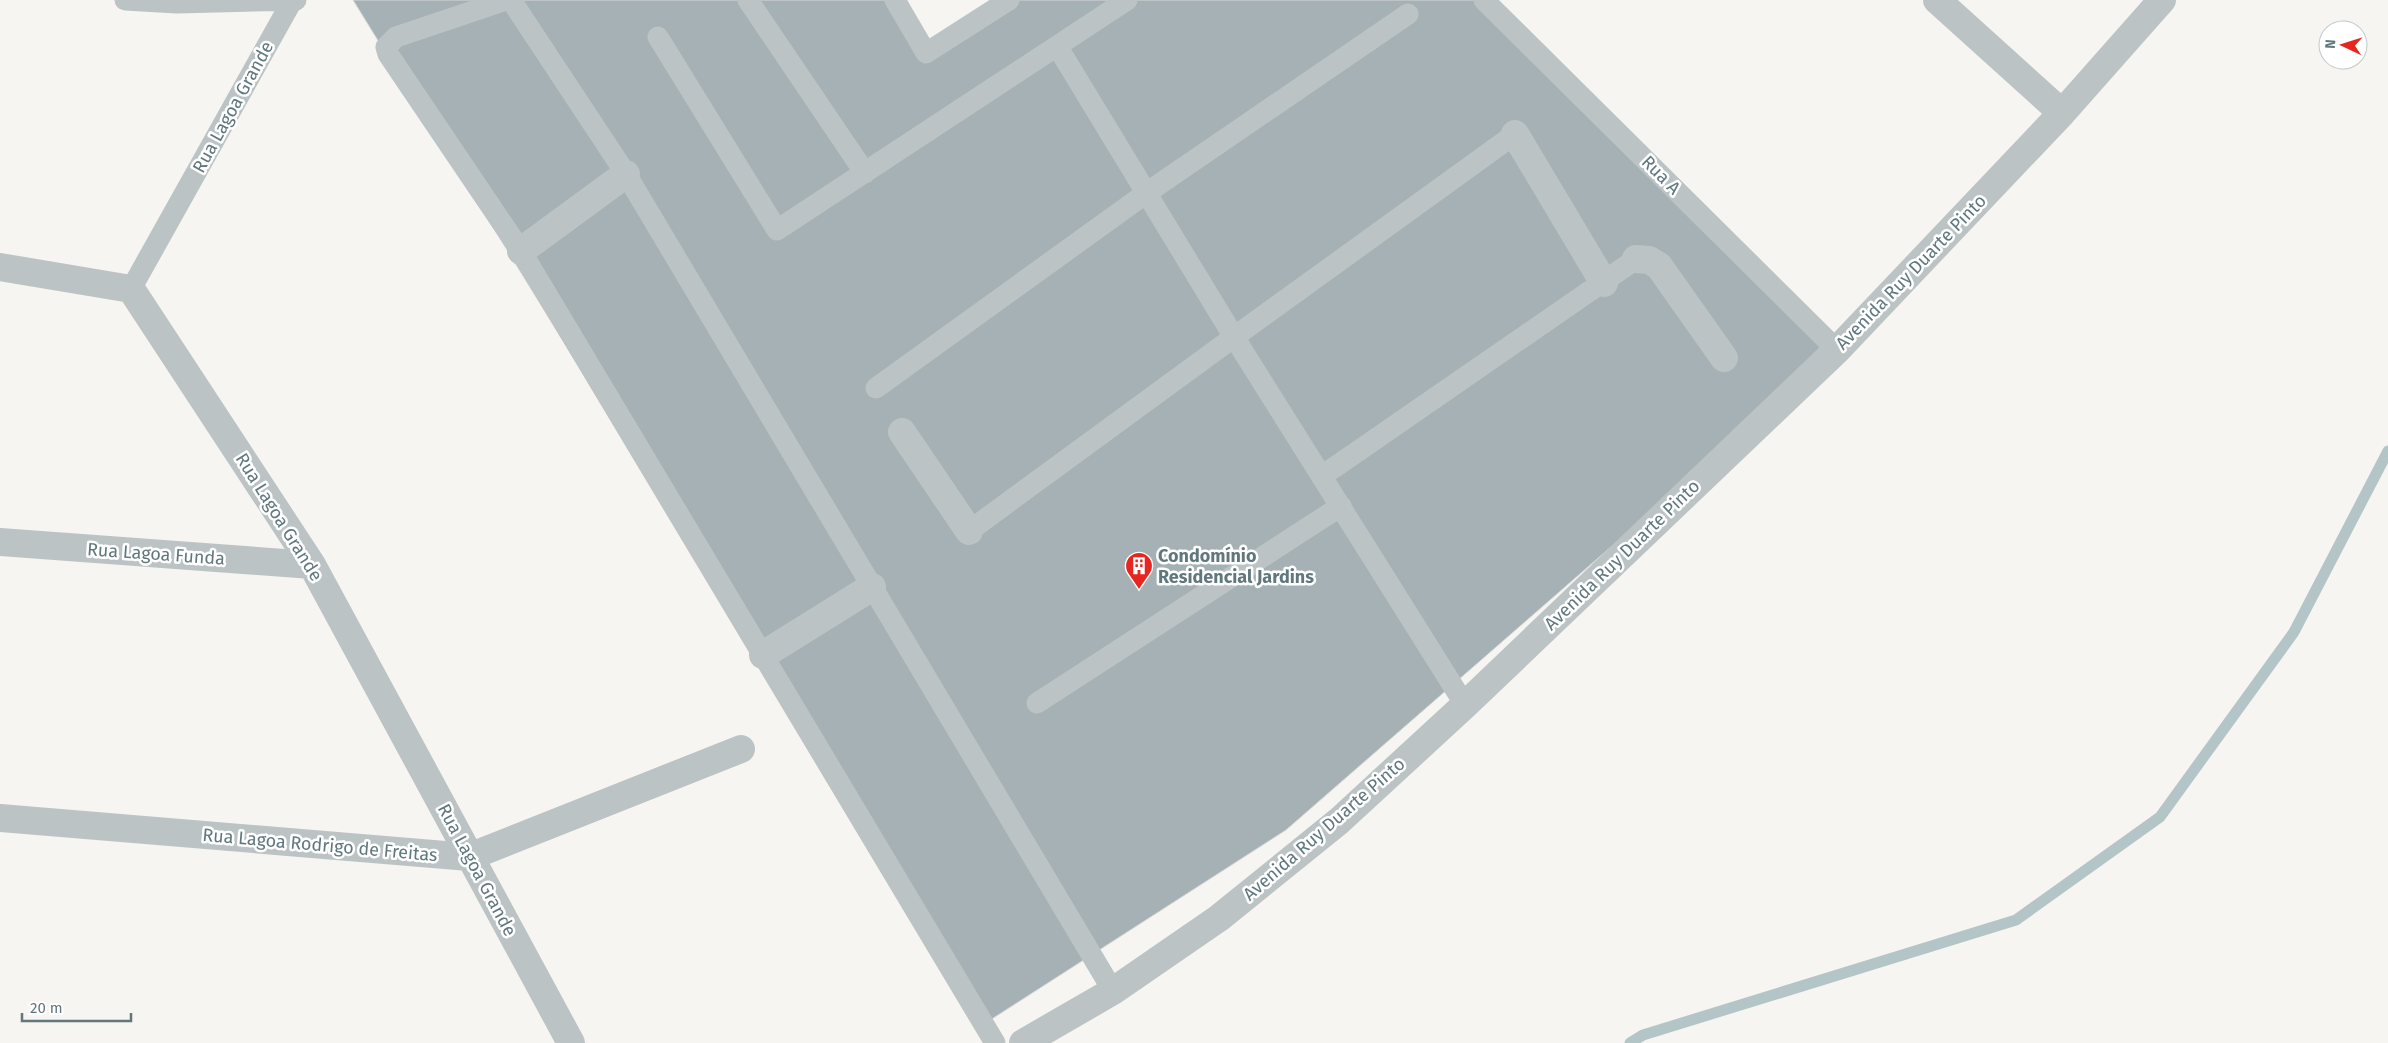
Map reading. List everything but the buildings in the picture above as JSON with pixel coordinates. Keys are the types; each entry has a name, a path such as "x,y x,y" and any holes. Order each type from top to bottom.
{"street":[{"path":"1937,0 2062,112"},
{"name":"Avenida Ruy Duarte Pinto","path":"1024,1043 1113,990 1219,918 1332,827 1465,705 1837,350 2062,112 2162,0"},
{"path":"1515,134 1604,283"},
{"path":"521,251 626,174"},
{"path":"1636,259 1650,260 1659,266 1724,358"},
{"path":"0,268 131,289"},
{"name":"Rua Lagoa Grande","path":"131,289 312,565 571,1043"},
{"path":"902,432 969,531"},
{"name":"Rua Lagoa Funda","path":"0,542 312,565"},
{"path":"762,654 872,587"},
{"name":"Rua Lagoa Rodrigo de Freitas","path":"0,818 469,857 741,749"}],"lane":[{"path":"125,0 177,3 294,0"},
{"name":"Rua Lagoa Grande","path":"131,289 294,0"},
{"path":"506,0 396,38 386,47 388,54 521,251 995,1043"},
{"path":"511,0 626,174 1113,990"},
{"path":"748,0 865,172"},
{"path":"895,0 926,53 1009,0"},
{"path":"658,36 777,230 1127,0"},
{"name":"Rua A","path":"1484,0 1837,350"},
{"path":"876,388 1145,194 1408,14"},
{"path":"1057,46 1145,194 1465,705"},
{"path":"969,531 1515,134"},
{"path":"1322,476 1604,283 1636,259"},
{"path":"1037,703 1341,506"}],"waterway":[{"path":"1630,1043 1643,1035 2016,920 2160,817 2294,632 2388,451"}],"place":[{"name":"Condomínio Residencial Jardins","path":"1139,590"}]}
